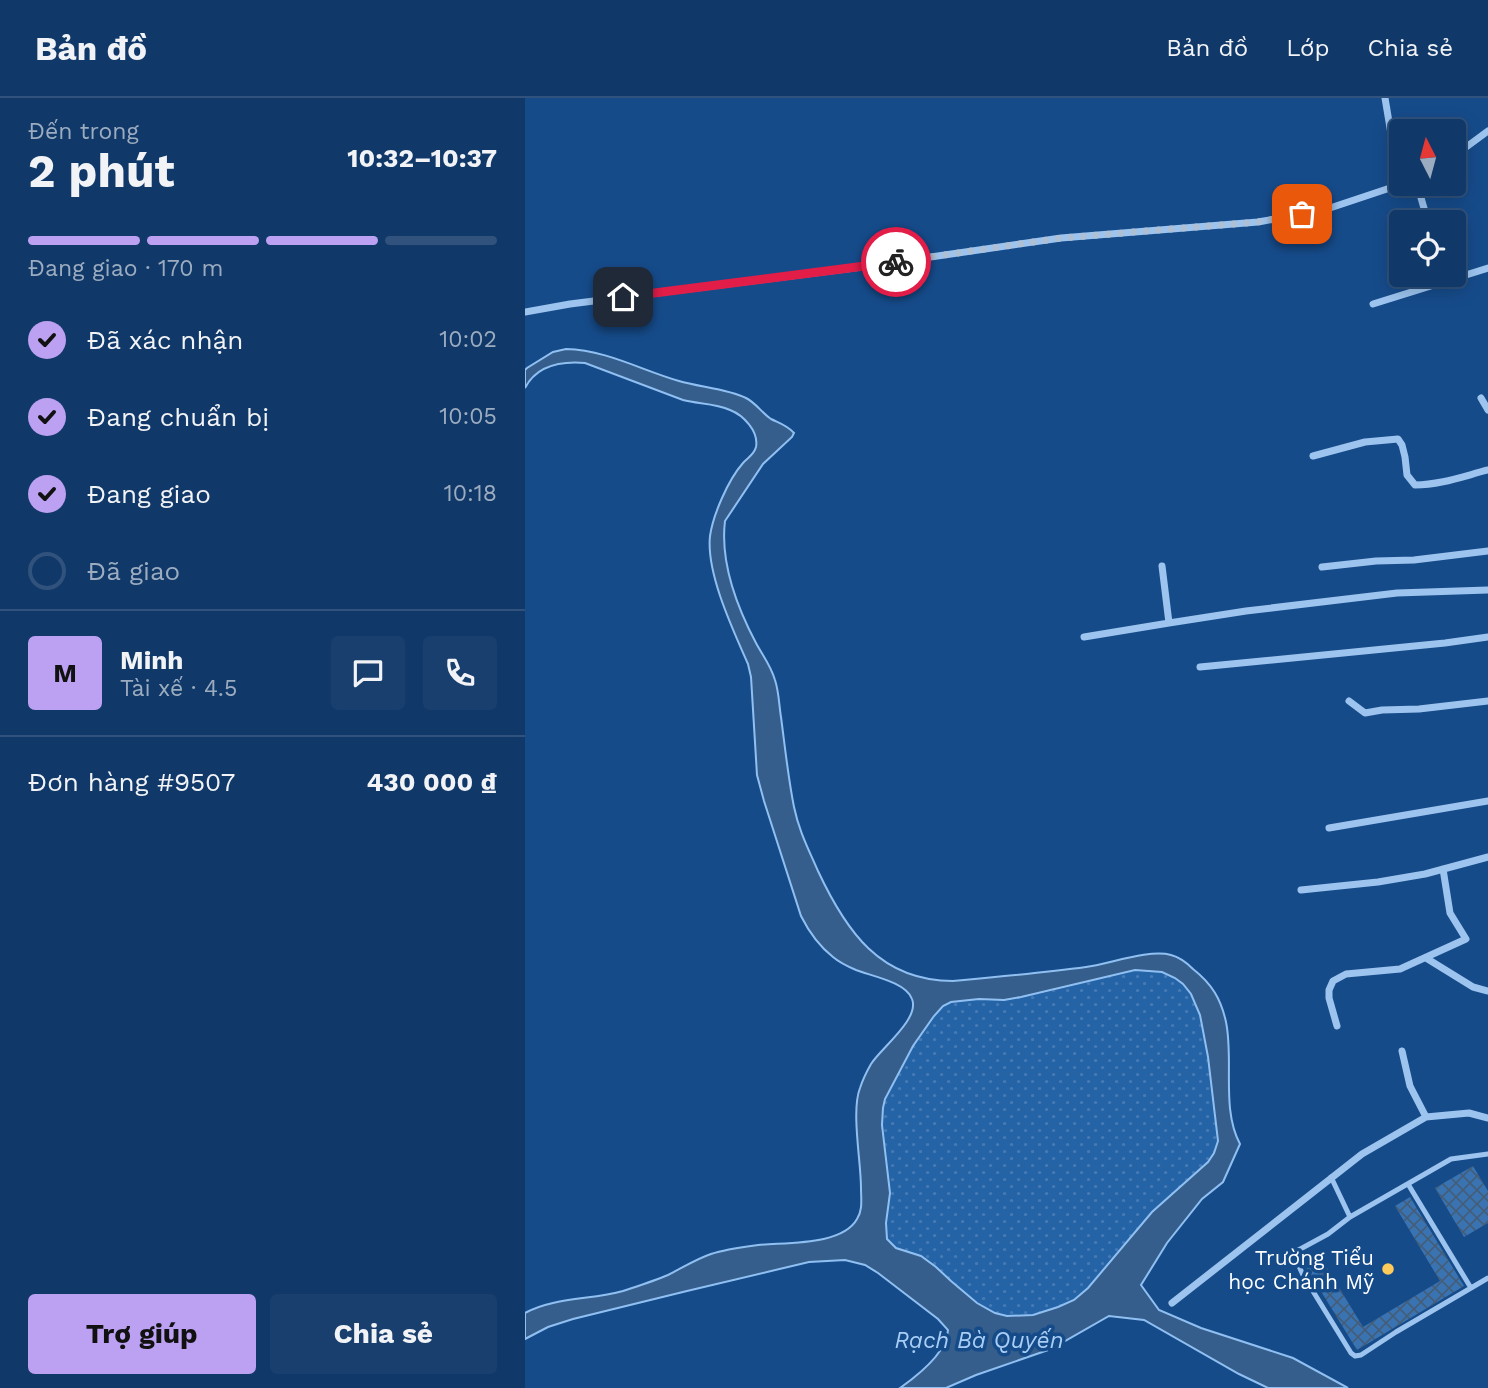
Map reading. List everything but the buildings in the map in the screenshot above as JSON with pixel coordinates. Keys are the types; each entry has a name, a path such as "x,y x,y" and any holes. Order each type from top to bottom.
{"street":[{"path":"1385,98 1389,124"},
{"path":"1467,146 1488,131"},
{"path":"525,312 1061,238 1258,222 1324,210 1389,188"},
{"path":"1466,273 1488,268"},
{"path":"1373,304 1417,287"},
{"path":"1481,398 1488,410"},
{"path":"1313,456 1365,442 1398,439 1405,457 1407,475 1415,485 1488,470"},
{"path":"1322,567 1488,551"},
{"path":"1162,566 1169,623"},
{"path":"1084,638 1246,611 1397,593 1488,590"},
{"path":"1200,667 1488,637"},
{"path":"1349,701 1365,713 1488,701"},
{"path":"1329,828 1488,801"},
{"path":"1301,890 1425,874 1488,857"},
{"path":"1337,1026 1329,998 1333,981 1346,974 1400,969 1466,939 1450,913 1443,869"},
{"path":"1426,957 1473,987 1488,991"},
{"path":"1402,1051 1410,1086 1426,1117"},
{"path":"1172,1303 1361,1154 1426,1117 1469,1113 1488,1118"}],"lane":[{"path":"1488,1154 1451,1159 1293,1253 1315,1295 1355,1356 1361,1355 1488,1278"},
{"path":"1331,1177 1350,1217"},
{"path":"1408,1184 1471,1288"}],"shaded area":[{"path":"1135,970 1162,972 1183,984 1191,994 1200,1015 1208,1057 1218,1141 1214,1153 1208,1162 1152,1212 1088,1288 1074,1300 1033,1315 995,1314 977,1303 921,1256 896,1248 887,1239 890,1193 882,1125 885,1100 913,1046 943,1006 951,1002 1004,1000 1043,993"}],"water":[{"name":"Rạch Bà Quyến","path":"566,349 595,353 679,381 739,395 750,400 771,419 794,433 763,464 725,521 725,552 731,584 776,685 798,824 818,871 841,914 869,948 886,962 927,979 953,981 1036,973 1086,967 1152,954 1171,955 1200,975 1215,992 1226,1022 1229,1100 1234,1130 1240,1144 1223,1182 1202,1199 1167,1243 1141,1285 1159,1310 1201,1328 1293,1358 1348,1388 1268,1388 1144,1320 1109,1316 1051,1349 946,1388 900,1388 937,1355 948,1330 938,1319 878,1273 865,1265 845,1260 809,1262 573,1319 548,1327 525,1339 525,1313 548,1304 623,1291 668,1275 717,1252 758,1245 812,1241 839,1234 850,1228 859,1216 861,1204 857,1098 871,1064 905,1024 913,1007 912,999 903,988 842,963 828,953 807,928 764,801 757,775 751,677 716,584 710,551 714,518 722,498 737,470 755,450 753,430 735,412 683,400 585,363 559,364 543,369 525,388 525,370 553,352","holes":["1135,970 1162,972 1183,984 1191,994 1200,1015 1218,1141 1208,1162 1152,1212 1088,1288 1074,1300 1058,1307 1033,1315 1007,1316 977,1303 921,1256 896,1248 887,1239 890,1193 882,1125 883,1108 885,1099 913,1046 943,1006 951,1002 1021,997"]}],"way so far":[{"path":"896,262 1061,238 1258,222 1302,214"}],"place":[{"name":"Trường Tiểu học Chánh Mỹ","path":"1388,1269"}],"route":[{"path":"623,297 896,262"}]}
